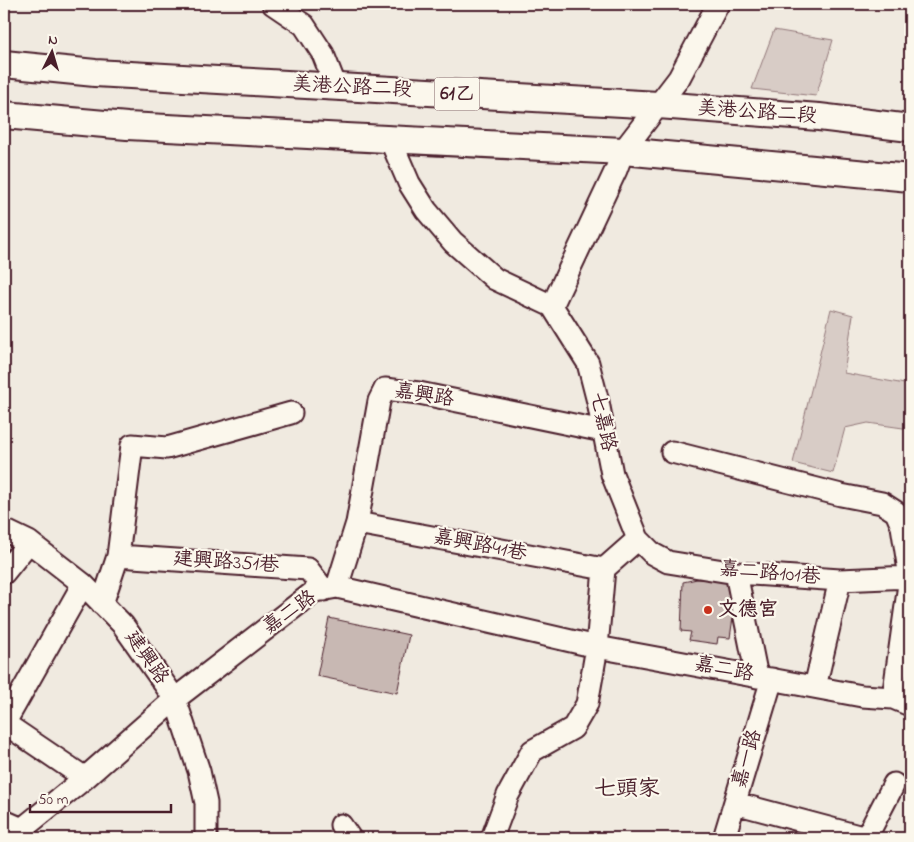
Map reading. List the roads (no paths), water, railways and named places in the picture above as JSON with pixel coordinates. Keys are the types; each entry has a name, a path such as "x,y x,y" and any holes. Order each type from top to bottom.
{"main road":[{"name":"美港公路二段","path":"4,64 95,73 658,105 819,117 910,128"},
{"path":"4,115 127,126 622,151 910,178"}],"street":[{"path":"273,4 304,25 323,54 336,87"},
{"path":"390,139 409,183 426,210 453,242 495,278 552,306 616,170 622,151 679,78 718,4"},
{"name":"七嘉路","path":"552,306 588,363 598,402 612,474 638,539"},
{"name":"嘉興路","path":"330,588 357,523 379,401 385,389 419,393 603,431"},
{"path":"102,604 118,556 132,446 167,448 291,413"},
{"name":"嘉二路","path":"4,821 22,829 85,778 175,699 315,591 330,588 597,646 902,702 910,577 902,526 896,512 882,503 841,495 672,452"},
{"name":"嘉興路41巷","path":"357,523 604,569"},
{"name":"建興路","path":"4,530 29,542 83,584 123,625 175,699 199,772 206,803 206,838"},
{"path":"492,838 508,795 532,751 573,728 587,704 597,646 604,569 638,539"},
{"name":"嘉二路101巷","path":"638,539 653,554 668,562 736,573 840,580 910,577"},
{"path":"4,573 29,542"},
{"name":"建興路351巷","path":"118,556 308,569 330,588"},
{"path":"736,573 764,678"},
{"path":"815,687 840,580"},
{"path":"83,584 4,724 85,778"},
{"name":"嘉一路","path":"724,838 736,803 764,678"},
{"path":"736,803 866,838 894,784"}],"place":[{"name":"文德宮","path":"708,610"}],"district":[{"name":"七頭家","path":"627,790"}]}
